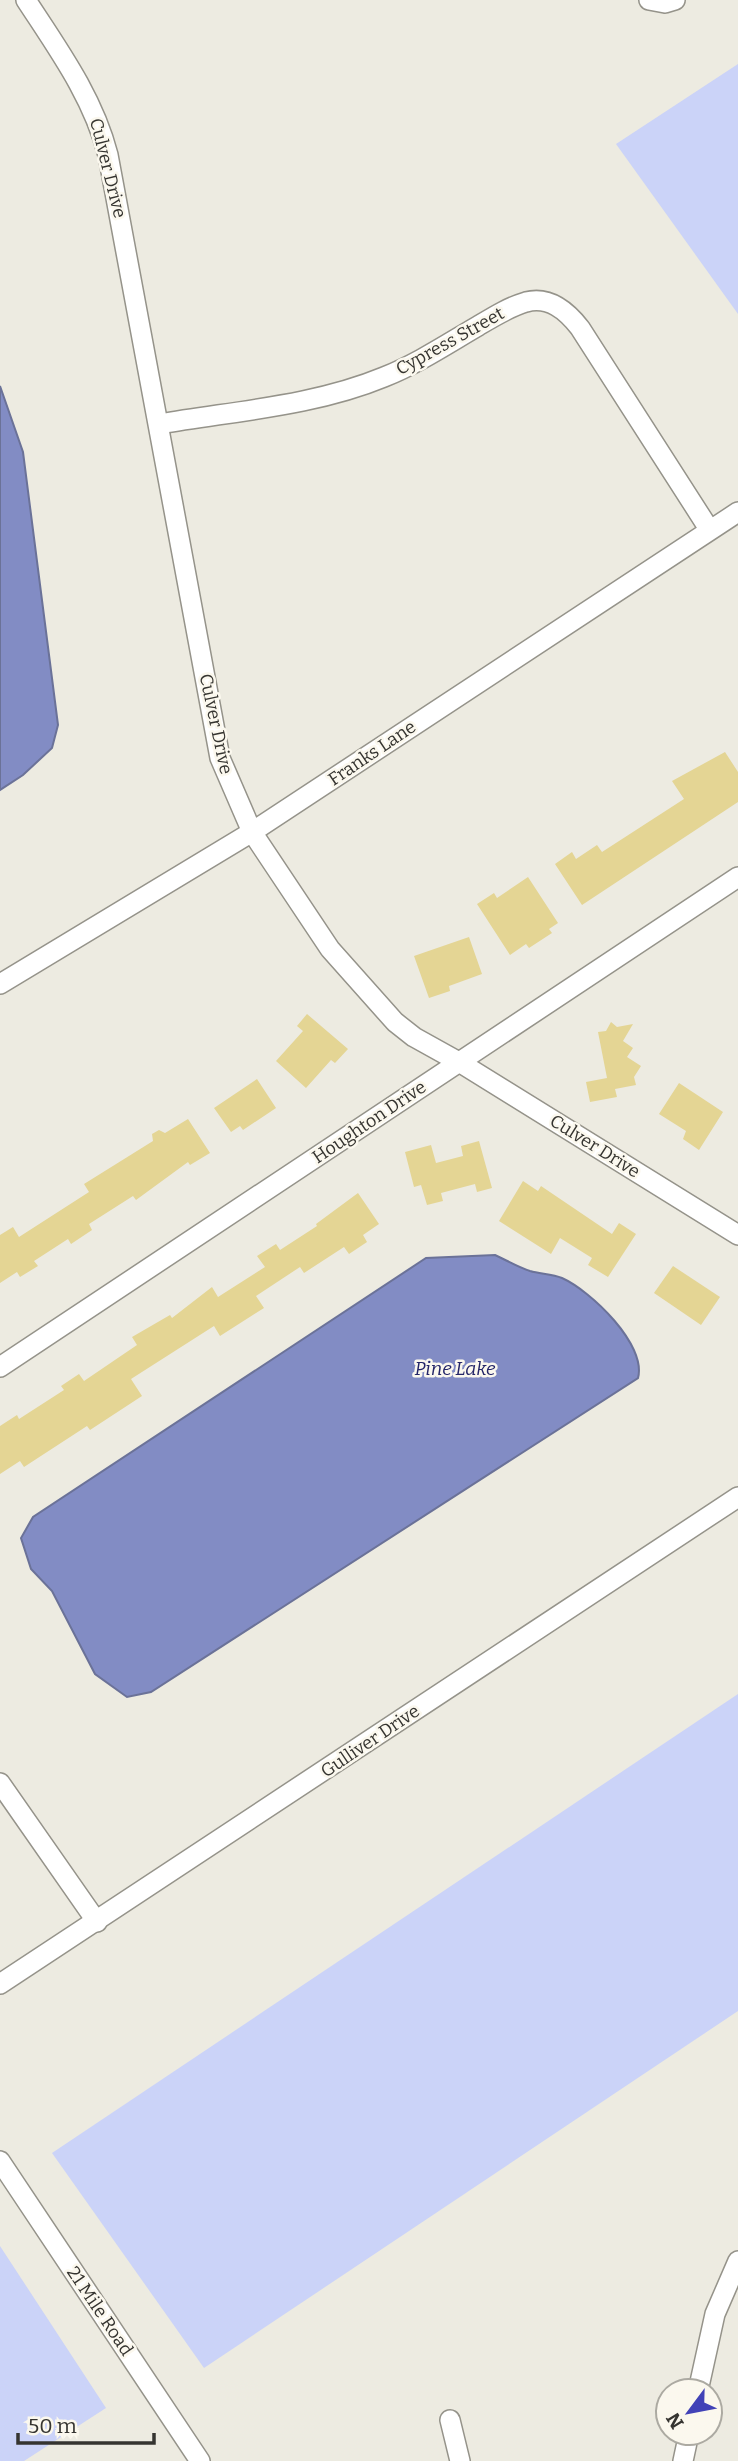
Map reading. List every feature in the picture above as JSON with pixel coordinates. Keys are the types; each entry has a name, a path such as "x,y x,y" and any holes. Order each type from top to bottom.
{"street":[{"name":"Culver Drive","path":"26,0 86,94 100,125 119,202 220,758 252,832 330,949 372,1000 414,1037 460,1062 738,1235"},
{"path":"649,0 665,3 675,0"},
{"name":"Cypress Street","path":"160,424 349,390 421,359 510,308 527,302 549,302 570,315 580,328 709,530"},
{"name":"Franks Lane","path":"0,984 252,832 738,512"},
{"name":"Houghton Drive","path":"0,1367 738,877"},
{"name":"Gulliver Drive","path":"0,1983 97,1922 738,1497"},
{"path":"0,1783 97,1922"},
{"name":"21 Mile Road","path":"0,2161 200,2461"},
{"path":"701,2377 715,2314 738,2261"},
{"path":"450,2420 460,2461"}],"shaded area":[{"path":"738,64 738,314 616,144"},
{"path":"738,1694 738,2011 204,2368 52,2153"},
{"path":"0,2246 106,2408 24,2461 0,2461"}],"water":[{"path":"0,386 23,452 58,725 52,748 23,775 0,790"},
{"name":"Pine Lake","path":"495,1255 530,1271 562,1278 587,1294 626,1335 639,1365 638,1378 151,1692 127,1697 95,1674 52,1591 31,1569 21,1538 33,1517 426,1258"}],"building":[{"path":"725,752 738,772 738,802 582,905 555,864 572,852 576,859 597,845 602,852 684,799 672,781"},
{"path":"528,877 558,923 549,929 552,933 529,948 526,944 510,955 477,904 494,893 497,898"},
{"path":"469,937 482,974 449,986 450,991 429,998 414,956"},
{"path":"307,1014 348,1049 335,1063 331,1060 306,1088 276,1061 303,1031 297,1026"},
{"path":"611,1022 617,1027 633,1024 623,1041 633,1048 627,1057 641,1066 634,1077 636,1085 615,1089 617,1097 590,1102 586,1082 607,1078 598,1032 606,1031"},
{"path":"257,1079 276,1108 243,1130 240,1126 231,1132 214,1108"},
{"path":"679,1083 723,1112 699,1150 683,1139 686,1131 659,1114"},
{"path":"188,1119 210,1153 190,1165 188,1162 136,1200 133,1196 89,1224 92,1230 71,1244 68,1239 34,1261 38,1266 20,1277 17,1272 0,1283 0,1235 13,1227 19,1237 89,1192 84,1184 153,1141 152,1134 159,1130 165,1133"},
{"path":"479,1141 492,1188 477,1192 475,1184 441,1193 443,1201 427,1205 421,1185 414,1187 405,1152 431,1145 436,1163 463,1156 461,1146"},
{"path":"523,1181 538,1191 541,1186 612,1234 619,1223 636,1234 608,1277 588,1265 592,1258 560,1238 551,1254 499,1221"},
{"path":"358,1193 379,1224 363,1235 367,1242 349,1254 344,1247 304,1273 300,1267 256,1296 264,1308 220,1336 214,1326 131,1379 142,1396 90,1430 87,1426 24,1467 20,1461 0,1474 0,1426 17,1415 19,1419 64,1390 61,1386 79,1374 84,1381 137,1345 132,1337 170,1315 172,1318 212,1287 218,1297 265,1267 257,1256 276,1244 280,1250 317,1226 316,1224"},
{"path":"673,1266 720,1297 701,1325 654,1293"}]}
